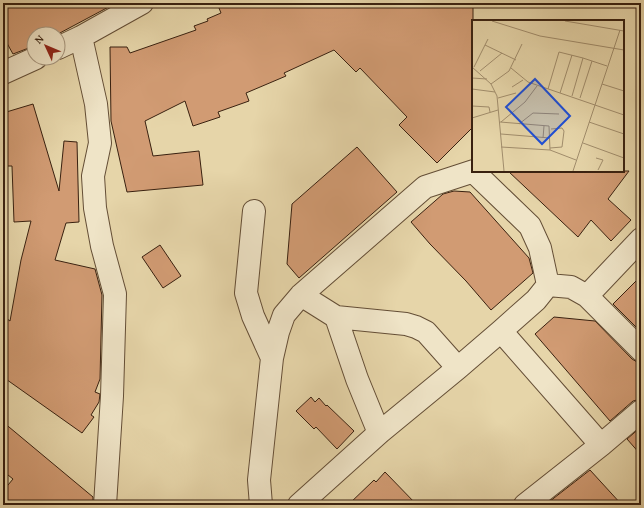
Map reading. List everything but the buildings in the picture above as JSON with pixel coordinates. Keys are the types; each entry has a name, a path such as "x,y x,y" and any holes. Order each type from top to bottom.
{"street":[{"path":"66,44 142,3"},
{"path":"81,37 96,104 100,143 93,176 95,208 102,246 115,294 112,396 104,505"},
{"path":"3,73 26,63"},
{"path":"261,505 259,480 272,358 278,332 284,315 301,296 425,187 472,172"},
{"path":"475,172 530,226 540,248 548,285"},
{"path":"254,211 246,293 253,316 272,358"},
{"path":"587,296 641,239"},
{"path":"548,285 571,287 587,296 641,350"},
{"path":"299,505 379,433 502,331 536,300 548,285"},
{"path":"301,296 336,316 406,324 416,327 426,332 458,368"},
{"path":"336,316 357,379 379,433"},
{"path":"502,331 601,445"},
{"path":"525,505 601,445 641,411"}]}
